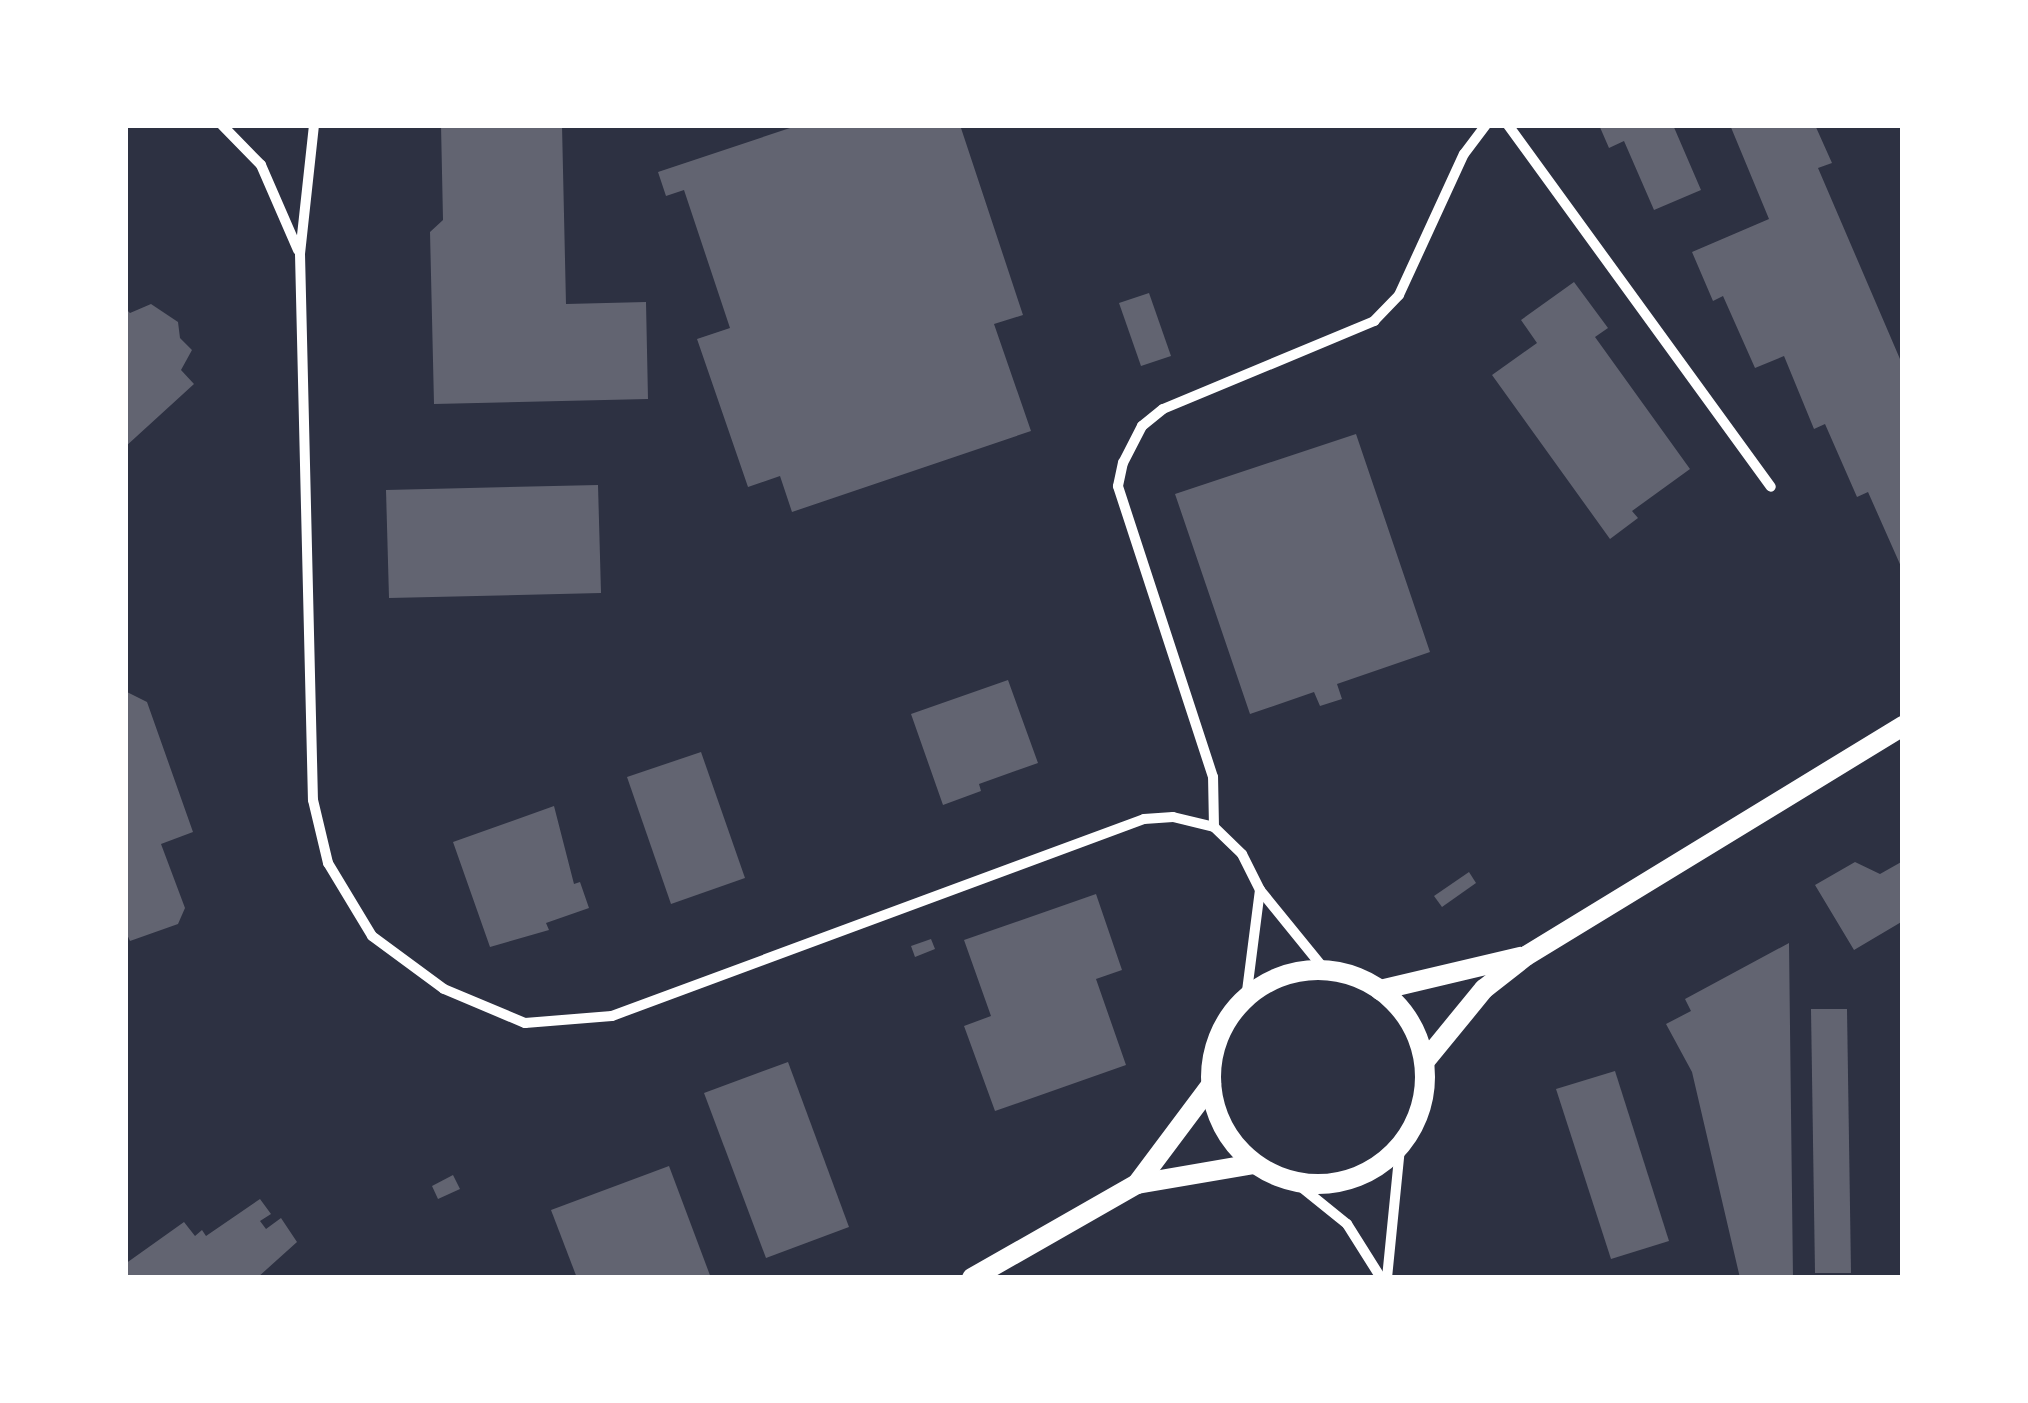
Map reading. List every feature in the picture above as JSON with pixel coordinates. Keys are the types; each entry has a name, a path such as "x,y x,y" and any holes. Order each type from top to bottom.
{"main road":[{"path":"1424,1062 1484,989 1526,956 1903,726"},
{"path":"1380,990 1526,956"},
{"path":"1325,970 1380,990 1417,1034 1424,1062 1425,1092 1400,1147 1352,1179 1294,1182 1254,1164 1232,1142 1211,1085 1214,1053 1246,999 1269,982 1325,970"},
{"path":"1137,1184 1211,1085"},
{"path":"972,1278 1137,1184 1254,1164"}],"street":[{"path":"222,125 261,164 300,254"},
{"path":"314,125 300,254 313,800 328,863 372,936 444,990 525,1023 612,1016 1144,819 1173,817 1214,827 1242,854 1260,890 1325,970"},
{"path":"1214,827 1212,776 1118,486 1122,463 1142,426 1163,409 1374,321 1399,294 1464,154 1486,125"},
{"path":"1508,125 1771,487"},
{"path":"1246,999 1260,890"},
{"path":"1384,1278 1400,1147"},
{"path":"1294,1182 1347,1224 1384,1278"}],"building":[{"path":"441,125 562,125 566,304 646,302 648,399 434,404 430,232 443,220"},
{"path":"799,125 960,125 1023,315 994,324 1031,431 792,512 780,476 748,487 697,339 730,328 684,190 666,196 658,172"},
{"path":"1599,125 1673,125 1701,190 1654,210 1624,141 1609,148"},
{"path":"1730,125 1815,125 1832,163 1818,168 1903,366 1903,571 1868,492 1857,497 1825,424 1814,429 1784,356 1755,368 1723,296 1713,301 1692,252 1769,219"},
{"path":"1574,282 1608,328 1595,337 1690,469 1632,511 1638,518 1610,539 1492,375 1537,343 1521,320"},
{"path":"1149,293 1171,356 1141,366 1119,303"},
{"path":"151,304 178,322 180,338 192,350 181,370 194,384 125,447 125,308 130,313"},
{"path":"1356,434 1430,652 1337,684 1342,699 1320,706 1314,692 1250,714 1175,494"},
{"path":"598,485 601,593 389,598 386,490"},
{"path":"1008,680 1038,763 979,784 981,791 943,805 911,714"},
{"path":"125,691 147,702 193,832 161,844 185,908 178,924 130,941 125,930"},
{"path":"701,752 745,878 671,904 627,777"},
{"path":"554,806 574,884 580,882 589,908 546,923 549,930 490,947 453,842"},
{"path":"1903,861 1903,921 1854,950 1815,885 1855,862 1880,874"},
{"path":"1469,872 1476,883 1442,907 1434,896"},
{"path":"1096,894 1122,970 1096,979 1126,1065 995,1111 964,1026 991,1016 964,940"},
{"path":"931,939 935,949 915,957 911,946"},
{"path":"1789,943 1793,1278 1740,1278 1692,1072 1666,1024 1691,1011 1685,999"},
{"path":"1811,1009 1847,1009 1851,1273 1815,1273"},
{"path":"788,1062 849,1227 766,1258 704,1093"},
{"path":"1615,1071 1669,1241 1611,1259 1556,1089"},
{"path":"669,1166 711,1278 577,1278 551,1210"},
{"path":"453,1175 460,1189 438,1199 432,1186"},
{"path":"260,1199 271,1214 260,1221 266,1229 281,1218 297,1242 257,1278 125,1278 125,1264 184,1222 195,1236 202,1230 206,1236"}]}
